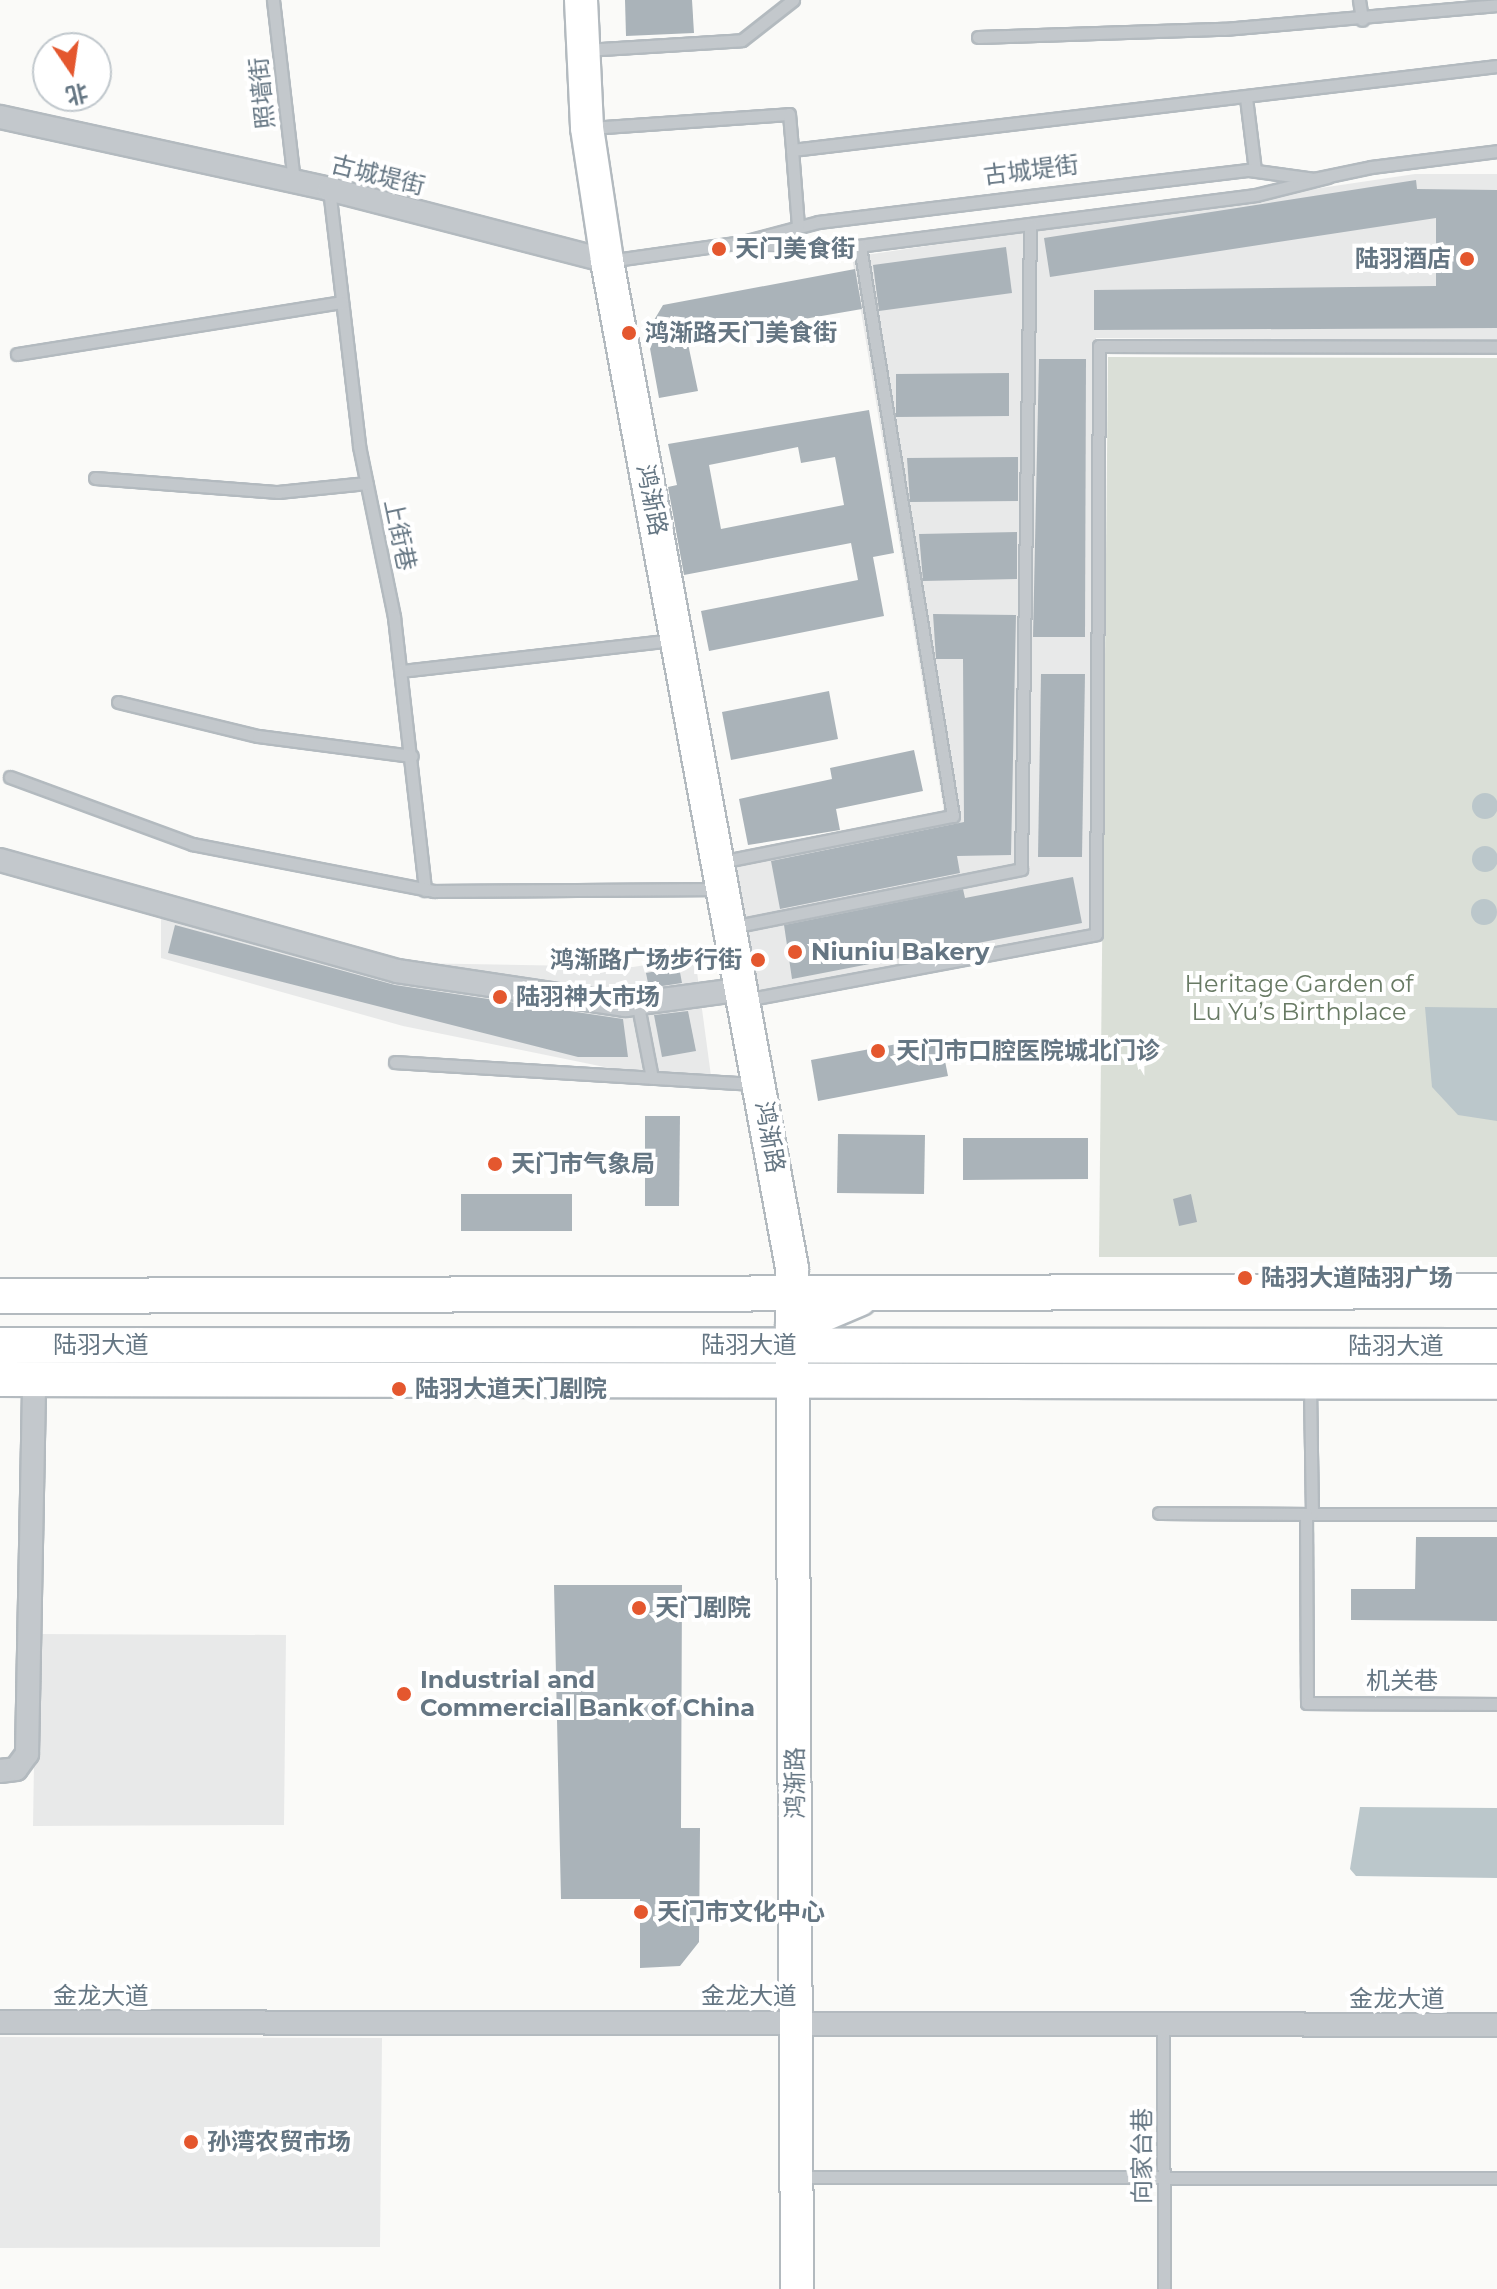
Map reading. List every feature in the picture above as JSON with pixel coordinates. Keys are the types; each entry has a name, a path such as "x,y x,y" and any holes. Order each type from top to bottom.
{"main road":[{"path":"0,1296 793,1292 1494,1293"},
{"path":"794,1350 874,1292"},
{"name":"陆羽大道","path":"0,1327 794,1350 1497,1327"},
{"name":"陆羽大道","path":"0,1345 794,1350 1497,1346"},
{"path":"0,1379 794,1350 907,1378 1497,1382"}],"street":[{"name":"鸿渐路","path":"581,0 587,128 607,261 761,1084 793,1292 797,2289"},
{"name":"古城堤街","path":"0,117 329,189 607,261"},
{"path":"0,860 397,971 638,1006 744,994"},
{"path":"0,1771 16,1769 27,1754 34,1379"},
{"name":"金龙大道","path":"0,2022 1497,2025"}],"lane":[{"name":"照墙街","path":"273,0 294,181"},
{"path":"583,51 742,40 793,0"},
{"path":"1359,0 1362,20"},
{"path":"978,37 1362,20 1497,5"},
{"path":"792,150 1497,66"},
{"path":"1246,98 1255,170"},
{"path":"587,128 789,114 798,226"},
{"name":"古城堤街","path":"743,242 817,251 860,247 1256,195 1328,177 1497,151"},
{"name":"古城堤街","path":"607,261 743,242 798,226 1255,170 1328,177"},
{"name":"上街巷","path":"329,189 367,483 401,671 425,890"},
{"path":"732,927 1021,869 1030,224"},
{"path":"10,777 192,844 425,890 722,876 953,816 860,247"},
{"path":"17,354 342,302"},
{"path":"744,994 1096,934 1099,346 1497,347"},
{"path":"95,478 278,492 367,483"},
{"path":"401,671 678,640"},
{"path":"118,702 258,736 412,756"},
{"path":"638,1006 652,1078"},
{"path":"395,1062 761,1084"},
{"path":"1309,1514 1310,1382"},
{"path":"1159,1513 1497,1514"},
{"name":"机关巷","path":"1309,1514 1307,1703 1497,1704"},
{"name":"向家台巷","path":"1163,2023 1164,2289"},
{"path":"797,2177 1164,2175 1497,2178"}],"shaded area":[{"path":"1415,174 1497,174 1497,340 1096,338 1093,929 754,993 727,854 944,812 852,257"},
{"path":"1485,793 1494,797 1498,806 1494,815 1485,819 1476,815 1472,806 1476,797"},
{"path":"1485,846 1494,850 1498,859 1494,868 1485,872 1476,868 1472,859 1476,850"},
{"path":"1484,899 1493,903 1497,912 1493,921 1484,925 1475,921 1471,912 1475,903"},
{"name":"陆羽神大市场","path":"161,902 406,963 633,967 695,957 711,1076 629,1072 403,1026 161,958"},
{"path":"1425,1007 1497,1008 1497,1121 1458,1115 1432,1087"},
{"path":"36,1634 286,1635 284,1825 33,1826"},
{"path":"1360,1807 1497,1808 1497,1878 1356,1876 1350,1869"},
{"name":"孙湾农贸市场","path":"0,2037 382,2038 380,2247 0,2248"}],"green space":[{"name":"Heritage Garden of Lu Yu’s Birthplace","path":"1108,357 1497,358 1497,1257 1099,1257"}],"building":[{"path":"625,0 692,0 694,33 626,36"},
{"path":"1416,180 1417,189 1497,190 1497,328 1094,330 1094,290 1436,286 1436,218 1050,277 1044,238"},
{"path":"1006,247 1012,293 879,311 873,265"},
{"path":"855,269 862,309 687,339 698,391 659,398 647,332 663,305"},
{"path":"1039,359 1086,359 1085,637 1033,637"},
{"path":"1009,373 1009,416 896,417 896,374"},
{"path":"869,410 894,553 873,557 884,616 709,651 701,611 858,580 851,543 684,575 668,487 677,485 668,444","holes":["798,447 801,463 835,457 844,505 721,529 709,465"]},
{"path":"1018,457 1018,501 910,502 907,458"},
{"path":"1017,532 1017,579 923,581 919,534"},
{"path":"933,614 1016,615 1011,855 957,856 960,873 780,909 771,861 964,822 963,659 936,659"},
{"path":"1041,674 1085,674 1082,857 1038,857"},
{"path":"829,691 838,739 731,760 722,712"},
{"path":"914,750 923,791 836,809 840,830 748,845 739,799 832,779 830,768"},
{"path":"1073,877 1082,923 792,979 784,925 963,889 965,898"},
{"path":"175,925 395,985 623,1019 628,1057 578,1057 168,953"},
{"path":"679,967 682,983 649,988 646,973"},
{"path":"688,1011 696,1051 662,1057 654,1015"},
{"path":"940,1036 948,1076 818,1101 811,1060"},
{"path":"645,1116 680,1116 679,1206 645,1206"},
{"path":"838,1134 925,1135 924,1194 837,1193"},
{"path":"963,1138 1088,1138 1088,1179 963,1180"},
{"path":"461,1194 572,1194 572,1231 461,1231"},
{"path":"1191,1194 1197,1222 1179,1226 1173,1199"},
{"path":"1416,1537 1497,1537 1497,1621 1351,1620 1351,1589 1415,1589"},
{"path":"554,1585 682,1585 681,1828 700,1828 699,1942 680,1966 640,1968 640,1899 561,1899"}],"place":[{"name":"天门美食街","path":"719,249"},
{"name":"陆羽酒店","path":"1467,259"},
{"name":"鸿渐路天门美食街","path":"629,333"},
{"name":"Niuniu Bakery","path":"795,952"},
{"name":"鸿渐路广场步行街","path":"758,960"},
{"name":"陆羽神大市场","path":"500,997"},
{"name":"天门市口腔医院城北门诊","path":"878,1051"},
{"name":"天门市气象局","path":"495,1164"},
{"name":"陆羽大道陆羽广场","path":"1245,1278"},
{"name":"陆羽大道天门剧院","path":"399,1389"},
{"name":"天门剧院","path":"639,1608"},
{"name":"Industrial and Commercial Bank of China","path":"404,1694"},
{"name":"天门市文化中心","path":"641,1912"},
{"name":"孙湾农贸市场","path":"191,2142"}]}
